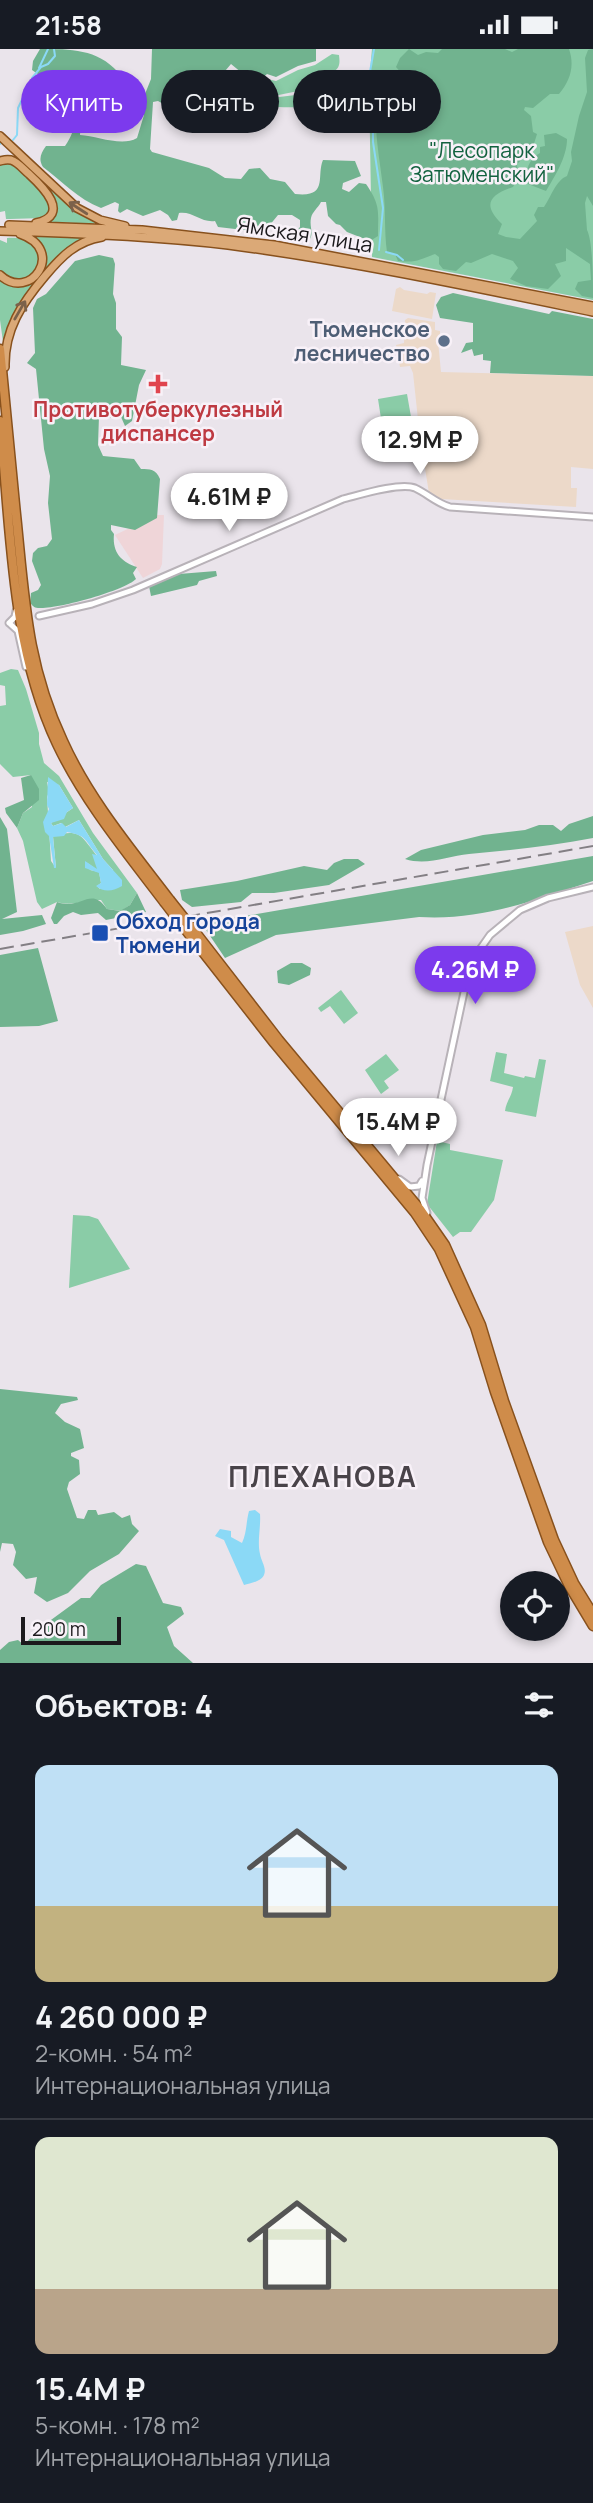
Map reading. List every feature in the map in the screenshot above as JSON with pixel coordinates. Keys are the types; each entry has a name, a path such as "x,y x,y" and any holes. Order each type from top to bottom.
{"highway":[{"path":"0,349 25,607 35,667 56,726 76,767 167,901"},
{"path":"0,421 22,633 33,679 50,727 71,770 111,831 429,1221 453,1262 481,1325 504,1401 554,1540 574,1583 593,1614"},
{"path":"194,935 274,1043 415,1213 439,1249 471,1314 495,1392 548,1542 573,1594 593,1626"}],"main road":[{"path":"0,136 65,199 80,210 100,220 142,233"},
{"path":"0,161 11,160 18,164 47,192 52,203 52,211 44,221 6,227 0,231"},
{"path":"0,275 13,282 26,282 37,274 43,261 41,250 33,240 6,227"},
{"name":"Ямская улица","path":"6,227 142,233 282,247 593,306"},
{"path":"10,449 5,360 9,333 22,305 59,259 75,246 97,238 142,233"},
{"name":"Ямская улица","path":"142,233 290,255 593,311"},
{"path":"0,456 5,475"}],"street":[{"path":"20,559 28,607 31,613 39,616 113,598 343,499 384,490 411,487 440,504 457,508 593,517"},
{"path":"0,625 9,623 15,617 16,609 6,523 8,505"},
{"path":"35,667 30,626 39,616"},
{"path":"9,623 18,631 22,655 33,679"},
{"path":"453,1262 446,1242 423,1205 425,1175 464,992 480,948 502,923 528,905 593,887"},
{"path":"372,1153 407,1186 419,1186 425,1175"}],"shaded area":[{"path":"400,287 427,294 436,293 432,319 392,311 396,289"},
{"path":"408,318 435,322 435,330 440,331 438,341 441,372 593,376 593,469 571,467 571,488 577,488 576,507 441,499 429,493 413,373 410,366 400,367 396,345 404,343 405,320"},
{"path":"157,515 164,515 162,564 160,569 143,578 115,535"},
{"path":"593,926 593,1008 580,985 565,932"}],"green space":[{"path":"40,49 73,50 101,59 116,70 32,70 33,61"},
{"path":"152,49 316,49 316,61 279,76 279,70 238,70 231,64 226,70 161,70 161,103 153,102 150,149 152,152 209,168 225,178 241,179 249,169 260,168 270,179 285,182 295,194 313,193 317,189 323,160 355,161 361,176 343,183 342,189 349,192 359,183 366,184 378,209 378,236 370,241 347,232 328,216 326,202 321,202 312,216 308,242 298,240 294,234 300,227 300,220 292,215 278,215 269,226 253,226 252,231 218,227 215,221 184,213 179,213 177,220 172,221 160,210 143,216 127,209 120,213 119,204 115,202 101,208 78,195 43,167 41,156 46,146 65,146 72,133 124,141 137,138 139,133 147,133 147,89 151,79"},
{"name":"\"Лесопарк Затюменский\"","path":"372,49 593,49 593,300 372,257 370,133 441,133 441,70 370,70"},
{"name":"\"Лесопарк Затюменский\"","path":"409,49 418,55 426,52 438,53 442,49 505,49 512,52 518,49 569,49 569,79 559,94 550,94 533,108 525,107 524,110 531,116 533,132 537,134 532,150 517,164 518,178 513,187 498,193 491,201 492,211 502,224 498,234 520,239 537,221 534,215 538,207 544,207 557,185 567,176 579,116 587,92 585,58 588,50 593,49 593,206 587,196 585,203 592,253 593,298 582,296 575,289 578,282 591,280 590,264 566,248 566,261 555,264 561,276 548,289 526,286 510,279 518,268 513,261 492,254 471,263 466,262 456,271 443,269 439,264 439,257 435,254 417,261 404,262 398,261 395,254 387,252 377,133 441,133 441,70 399,70 396,67"},
{"path":"332,54 339,55 336,70 298,70 315,65"},
{"path":"293,72 293,92 279,95 279,80"},
{"path":"293,95 293,107 279,107 279,97"},
{"path":"556,133 567,139 565,153 546,191 528,184 527,170 530,162 540,153 540,147 545,146 544,135"},
{"path":"4,162 23,172 47,198 48,211 43,218 6,219 5,211 0,212 0,164"},
{"path":"49,189 106,224 47,222 55,205"},
{"path":"31,235 94,236 42,274 44,253"},
{"path":"7,238 25,240 35,246 39,256 31,275 22,280 12,279 0,270 0,240 7,243"},
{"path":"99,255 113,258 115,264 113,294 116,303 116,329 122,337 121,365 146,370 139,385 132,421 125,426 118,410 115,418 105,417 102,413 99,416 98,445 103,456 134,459 141,469 157,473 160,479 157,518 135,530 111,525 116,551 123,559 137,567 133,573 136,579 118,589 90,598 60,606 36,608 30,603 31,593 41,585 32,561 33,553 38,548 47,546 52,539 48,503 50,476 44,449 36,369 27,363 35,353 33,308 37,299 46,294 75,261"},
{"path":"0,278 33,282 38,279 14,313 3,342 0,320"},
{"path":"453,293 549,314 552,311 593,319 593,376 490,373 491,361 483,360 483,354 474,356 472,349 461,353 466,343 473,342 473,323 440,318 436,305 441,297"},
{"path":"407,394 414,434 384,438 378,399"},
{"path":"216,571 217,576 199,581 197,585 151,596 149,586 179,574"},
{"path":"11,669 18,670 39,733 44,763 59,776 93,833 137,893 130,905 121,911 107,909 101,900 68,904 57,902 42,909 37,902 23,841 17,828 23,813 32,807 31,775 13,777 0,764 0,706 6,705 5,686 0,685 0,673","holes":["47,782 59,785 73,808 51,823 53,826 61,823 65,827 79,820 113,870 100,889 97,886 101,883 99,872 90,870 86,862 97,870 98,857 80,836 70,833 53,836 56,868 51,861"]},
{"path":"31,775 39,789 39,800 23,813 17,828 5,808 24,800 21,778"},
{"path":"593,816 593,838 429,861 405,859 421,850 483,835 525,830 539,825 553,825 561,831 569,824"},
{"path":"0,817 7,829 17,912 2,919 42,915 46,924 0,935"},
{"path":"593,856 593,881 508,908 464,916 419,917 276,935 225,958 204,927 210,922"},
{"path":"344,859 358,859 365,864 329,885 274,893 252,893 241,902 192,907 182,900 180,890 304,866 327,870"},
{"path":"137,893 146,912 106,920 98,913 81,915 73,912 64,916 57,924 54,924 51,918 57,902 73,904 96,899 107,909 120,911 130,905"},
{"path":"38,948 58,1021 39,1026 0,1027 0,955"},
{"path":"291,963 302,963 311,968 310,975 289,985 278,983 277,971"},
{"path":"341,990 358,1013 344,1024 330,1006 321,1012 318,1008"},
{"path":"496,1052 507,1054 504,1073 524,1078 535,1078 539,1059 546,1060 536,1117 505,1111 513,1087 490,1081"},
{"path":"386,1054 399,1070 384,1081 389,1088 381,1094 365,1070"},
{"path":"437,1141 450,1144 450,1150 503,1160 494,1200 471,1232 460,1232 453,1237 427,1204"},
{"path":"73,1215 98,1219 130,1269 69,1288"},
{"path":"0,1389 77,1397 78,1400 61,1404 55,1413 65,1422 80,1429 84,1448 71,1453 71,1456 79,1460 80,1474 69,1482 67,1489 77,1518 84,1519 88,1510 96,1510 98,1515 114,1512 122,1518 130,1515 132,1524 139,1531 119,1554 90,1571 68,1593 47,1602 34,1593 37,1577 26,1579 13,1565 16,1552 13,1544 2,1543 0,1552"},
{"path":"136,1564 146,1566 163,1603 181,1607 184,1614 167,1627 174,1646 193,1663 0,1663 0,1650 9,1642 18,1640 24,1645 40,1628 81,1598 90,1598 101,1585"}],"water":[{"path":"48,777 59,785 73,808 67,812 64,819 51,823 53,826 62,823 66,827 79,820 103,859 122,880 122,886 109,891 96,886 101,883 99,873 85,868 85,861 97,869 92,854 97,855 79,835 67,832 64,836 53,837 54,868 49,836 45,832 43,822 49,809"},
{"path":"255,1510 260,1514 259,1549 265,1572 260,1579 244,1585 224,1540 215,1536 220,1529 231,1531 231,1537 242,1543 249,1511"}],"waterway":[{"path":"39,68 48,49"},
{"path":"39,70 55,56 54,49"},
{"path":"370,70 374,49"},
{"path":"13,140 17,135 18,108 21,102"},
{"path":"373,133 383,208 379,250"},
{"path":"386,252 403,260"}],"railway":[{"path":"0,949 593,846"}],"place":[{"name":"Тюменское лесничество","path":"444,341"},
{"name":"Противотуберкулезный диспансер","path":"158,384"},
{"name":"Обход города Тюмени","path":"100,933"}],"district":[{"name":"ПЛЕХАНОВА","path":"323,1476"}]}
